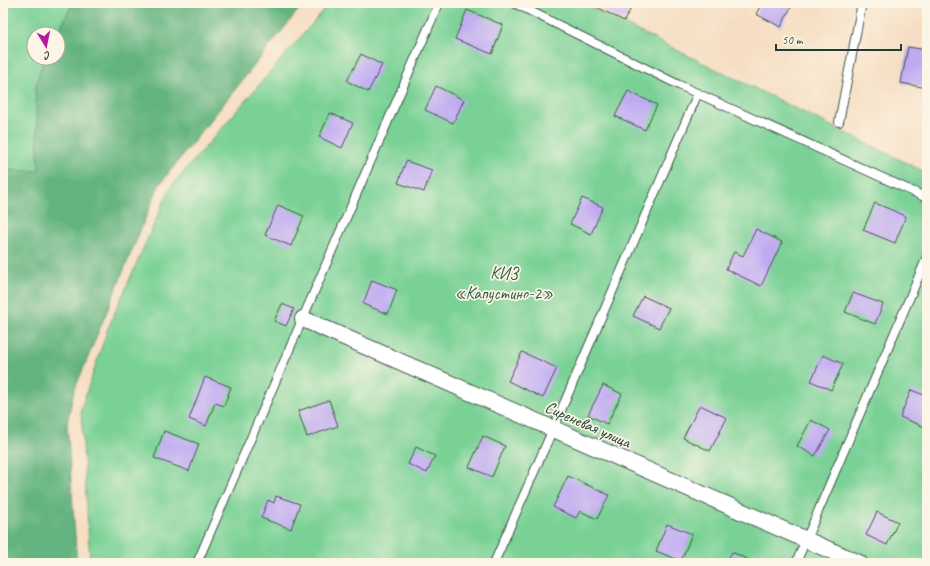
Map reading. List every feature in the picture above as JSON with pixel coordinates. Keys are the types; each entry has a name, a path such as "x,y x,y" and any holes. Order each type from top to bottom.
{"street":[{"name":"Сиреневая улица","path":"303,319 859,563"}],"lane":[{"path":"197,563 439,3"},
{"path":"514,3 698,93 927,198"},
{"path":"839,122 862,3"},
{"path":"494,563 698,93"},
{"path":"796,563 927,258"}],"green space":[{"path":"3,3 73,3 61,26 26,26 26,66 42,66 35,88 39,171 3,170"},
{"path":"73,3 304,3 159,185 74,391 67,423 77,563 3,563 3,170 39,171 35,88 42,66 66,66 66,26 61,26"},
{"name":"КИЗ «Капустино-2»","path":"330,3 581,3 927,173 927,563 90,563 81,409 108,328 170,188"}],"building":[{"path":"589,3 634,3 624,21"},
{"path":"762,3 793,3 781,27 756,14"},
{"path":"467,10 503,25 492,54 455,39"},
{"path":"908,47 927,50 927,88 901,83"},
{"path":"361,54 382,65 368,92 347,81"},
{"path":"436,86 464,100 453,123 425,110"},
{"path":"628,91 657,105 645,130 615,116"},
{"path":"330,113 353,123 342,148 319,137"},
{"path":"406,161 432,170 424,192 398,183"},
{"path":"582,198 603,207 591,234 570,224"},
{"path":"875,203 906,216 895,243 863,230"},
{"path":"278,205 304,216 291,246 265,235"},
{"path":"756,229 782,242 761,286 726,269 734,252 743,256"},
{"path":"372,280 397,290 388,314 363,304"},
{"path":"853,293 883,304 875,324 845,312"},
{"path":"643,296 669,308 659,328 633,316"},
{"path":"282,304 294,309 286,326 274,321"},
{"path":"522,352 557,368 543,398 508,381"},
{"path":"823,355 843,364 831,390 811,381"},
{"path":"205,377 231,387 224,406 215,403 206,426 189,419"},
{"path":"603,385 622,394 607,424 588,415"},
{"path":"911,390 927,396 927,428 900,417"},
{"path":"329,400 338,426 307,437 298,411"},
{"path":"700,405 727,418 710,451 683,438"},
{"path":"811,420 830,430 815,456 797,446"},
{"path":"164,431 199,444 189,471 154,458"},
{"path":"483,436 505,446 492,477 469,467"},
{"path":"416,447 435,456 427,473 408,464"},
{"path":"568,476 609,495 597,519 580,511 576,518 553,507"},
{"path":"276,496 300,504 291,529 261,518 268,500 274,503"},
{"path":"877,512 898,522 887,545 866,535"},
{"path":"667,524 692,534 681,561 656,551"},
{"path":"732,552 755,563 726,563"}]}
